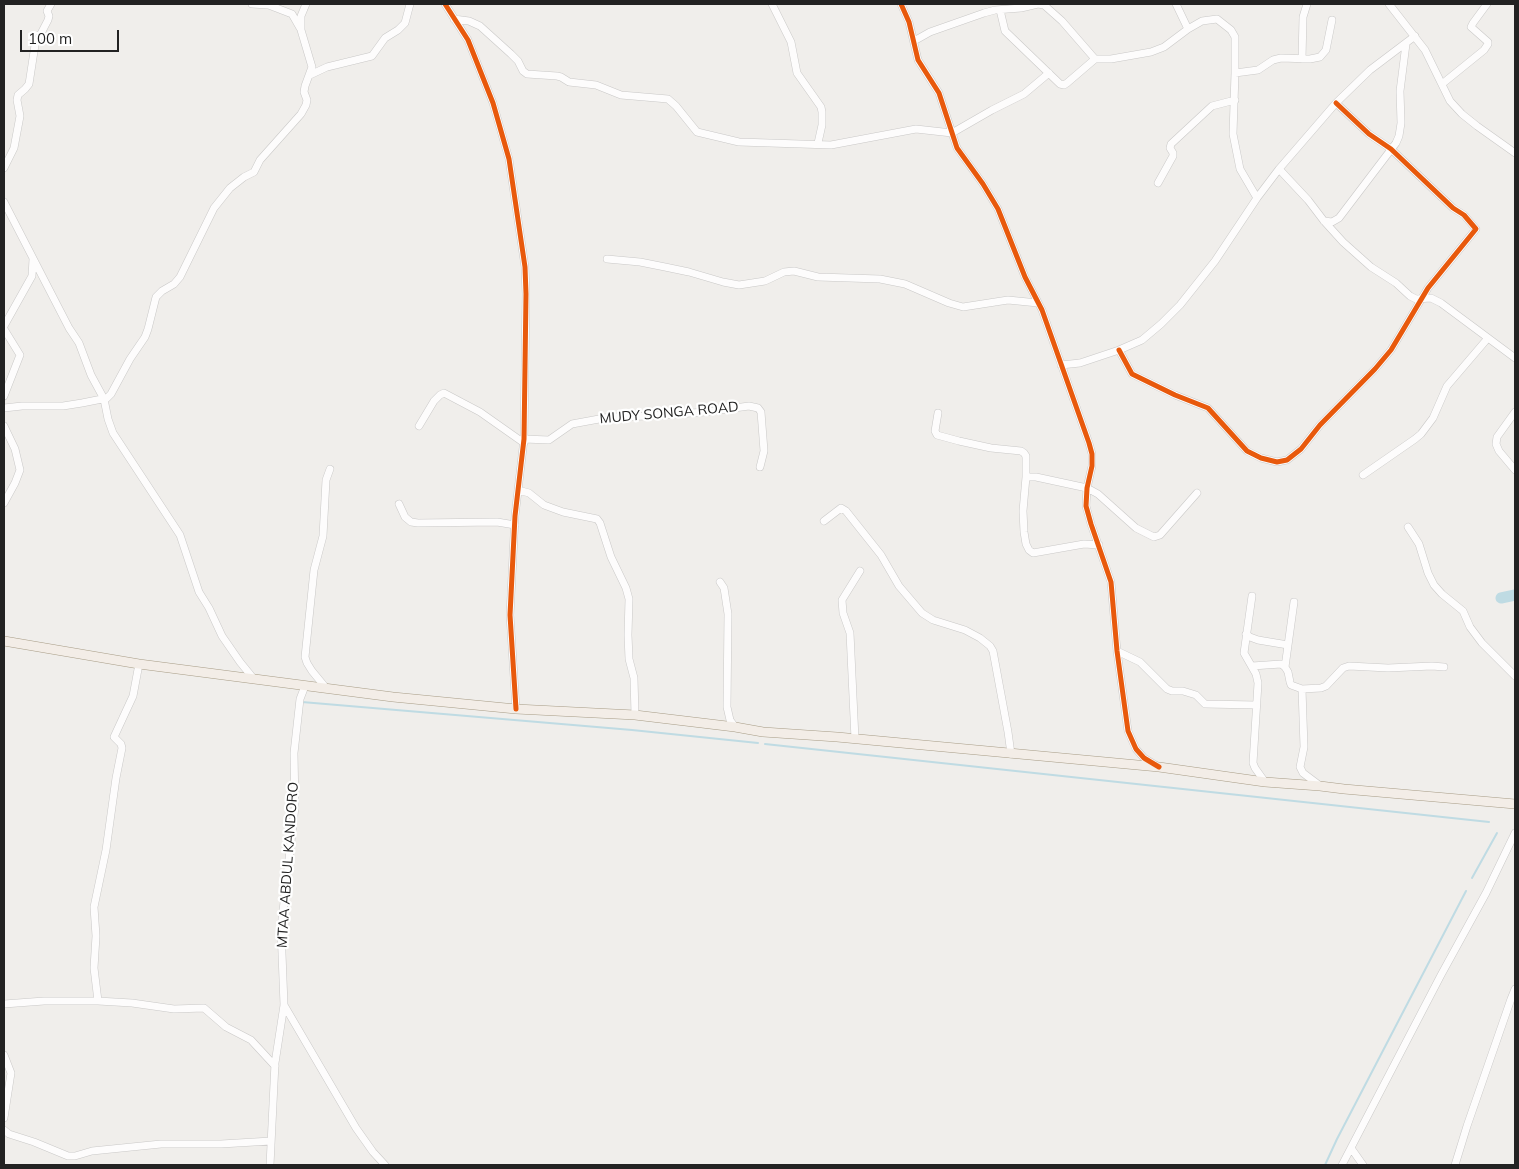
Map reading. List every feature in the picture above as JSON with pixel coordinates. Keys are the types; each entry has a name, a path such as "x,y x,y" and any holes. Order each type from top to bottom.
{"main road":[{"path":"4,642 139,664 305,686 516,710 635,715 764,732 1159,767 1266,782 1515,804"}],"street":[{"path":"4,168 14,148 20,116 18,95 29,84 36,44 48,20 47,11 51,4"},
{"path":"4,408 63,406 104,399 111,394 130,359 145,337 156,297 174,284 180,277 214,208 230,188 244,176 254,172 260,160 301,114 306,105 307,100 304,92 312,64 301,30 292,14 267,5 252,4"},
{"path":"301,30 302,16 306,4"},
{"path":"310,74 372,56 385,38 405,23 410,4"},
{"path":"445,4 468,40 494,103 509,159 526,280 524,441 515,516 510,615 516,710"},
{"path":"772,4 788,34 797,73 821,107 822,125 818,143"},
{"path":"901,4 909,22 918,60 938,93 957,148 983,184 998,210 1025,277 1051,332 1061,366 1066,376 1092,454 1086,506 1111,582 1117,651 1128,731 1136,749 1144,758 1159,767"},
{"path":"914,41 930,32 984,13 1038,4 1044,5 1062,21 1094,59"},
{"path":"1176,4 1188,29"},
{"path":"1302,59 1303,18 1308,4"},
{"path":"1389,4 1425,50 1450,101 1462,114 1515,153"},
{"path":"1442,84 1484,50 1488,44 1471,27 1486,4"},
{"path":"1000,10 1005,31 1060,84 1064,85 1094,59 1111,59 1151,52 1164,46 1202,21 1217,19 1235,37 1233,134 1240,169 1257,198"},
{"path":"454,19 469,21 480,26 518,61 523,72 527,74 562,77 569,82 596,85 621,95 668,99 697,132 739,142 818,143 831,145 916,129 952,133 1024,94 1049,73"},
{"path":"1235,73 1258,70 1273,60 1281,58 1310,60 1320,57 1326,50 1332,20"},
{"path":"1061,366 1080,363 1119,350 1142,340 1161,324 1180,305 1214,261 1279,169 1336,102 1370,70 1415,36"},
{"path":"1324,221 1332,222 1339,218 1399,136 1400,91 1406,44"},
{"path":"1158,183 1173,156 1170,148 1171,144 1212,106 1235,100"},
{"path":"1119,350 1132,374 1175,395 1208,408 1247,451 1261,458 1277,462 1287,460 1301,449 1320,425 1374,369 1396,342 1428,288 1476,229 1464,215 1453,208 1391,149 1369,134 1336,102"},
{"path":"1279,169 1343,242 1371,267 1396,283 1410,296 1421,299 1431,298 1441,303 1515,358"},
{"path":"4,202 69,328 79,343 104,399 113,433 180,535 199,592 222,636 253,678"},
{"path":"4,396 20,355 4,327 32,276 33,259"},
{"path":"607,259 656,265 739,285 765,281 784,272 794,271 818,277 880,279 905,284 948,303 963,307 1008,300 1038,303"},
{"path":"1428,288 1431,298"},
{"path":"1363,475 1421,434 1433,418 1447,386 1488,338"},
{"path":"1066,376 1080,363"},
{"path":"419,426 434,401 444,393 480,412 524,441"},
{"name":"MUDY SONGA ROAD","path":"524,441 548,440 572,424 610,417 706,412 749,406 758,408 761,412 764,451 760,467"},
{"path":"1515,412 1497,438 1496,444 1499,451 1515,470"},
{"path":"938,414 935,431 937,435 959,442 991,448 1021,450 1026,456 1023,510 1024,532 1029,550 1033,553 1084,544 1099,545"},
{"path":"4,426 15,449 20,470 4,503"},
{"path":"326,688 312,671 305,656 314,570 323,536 326,480 330,469"},
{"path":"1026,477 1036,477 1088,488 1098,494 1136,528 1154,537 1160,535 1197,493"},
{"path":"518,490 529,493 544,505 563,512 597,519 600,523 611,557 626,588 629,599 629,659 634,678 635,715"},
{"path":"399,504 405,517 411,522 497,522 515,526"},
{"path":"824,521 841,508 846,511 881,555 899,586 922,613 933,620 965,630 990,646 1011,754"},
{"path":"1408,527 1419,544 1428,573 1434,585 1463,611 1470,627 1482,643 1515,676"},
{"path":"855,739 850,632 842,600 860,571"},
{"path":"720,582 724,588 728,614 727,707 730,720 735,727"},
{"path":"1252,596 1244,653 1256,674 1258,683 1253,763 1266,782"},
{"path":"1285,667 1294,602"},
{"path":"1246,634 1258,640 1288,645"},
{"path":"1117,651 1140,662 1172,692 1183,691 1196,695 1205,704 1256,705"},
{"path":"98,1001 94,968 96,936 94,907 106,850 122,748 121,744 114,737 133,696 139,664"},
{"path":"1252,666 1281,664 1288,672 1292,685 1302,689 1326,686 1343,668 1350,666 1388,668 1444,667"},
{"name":"MTAA ABDUL KANDORO","path":"270,1165 275,1066 284,1005 281,928 295,807 294,753 300,699 305,686"},
{"path":"1302,689 1304,747 1300,767 1303,773 1320,786"},
{"path":"1342,1165 1486,893 1515,833"},
{"path":"1455,1165 1466,1126 1513,1000 1515,989"},
{"path":"4,1004 98,1001 132,1003 174,1009 204,1008 226,1027 251,1040 275,1066"},
{"path":"284,1005 356,1128 385,1165"},
{"path":"4,1055 11,1073 4,1118"},
{"path":"4,1130 8,1134 68,1156 92,1151 161,1144 220,1144 271,1141"},
{"path":"1351,1148 1363,1165"}],"waterway":[{"path":"1501,598 1515,595"},
{"path":"302,702 632,730 758,743"},
{"path":"765,744 1489,822"},
{"path":"1472,878 1497,833"},
{"path":"1325,1165 1466,891"}],"cycle path":[{"path":"445,4 468,40 493,103 509,159 525,267 524,439 515,516 510,615 516,709"},
{"path":"901,4 909,22 918,60 939,93 957,148 998,209 1025,277 1042,310 1089,443 1092,454 1092,466 1087,488 1086,506 1111,582 1117,651 1128,731 1136,749 1144,758 1159,767"},
{"path":"1119,350 1132,374 1175,395 1208,408 1247,451 1261,458 1277,462 1287,460 1301,449 1320,425 1375,369 1391,350 1428,288 1476,229 1464,215 1453,208 1391,149 1369,134 1336,103"}]}
